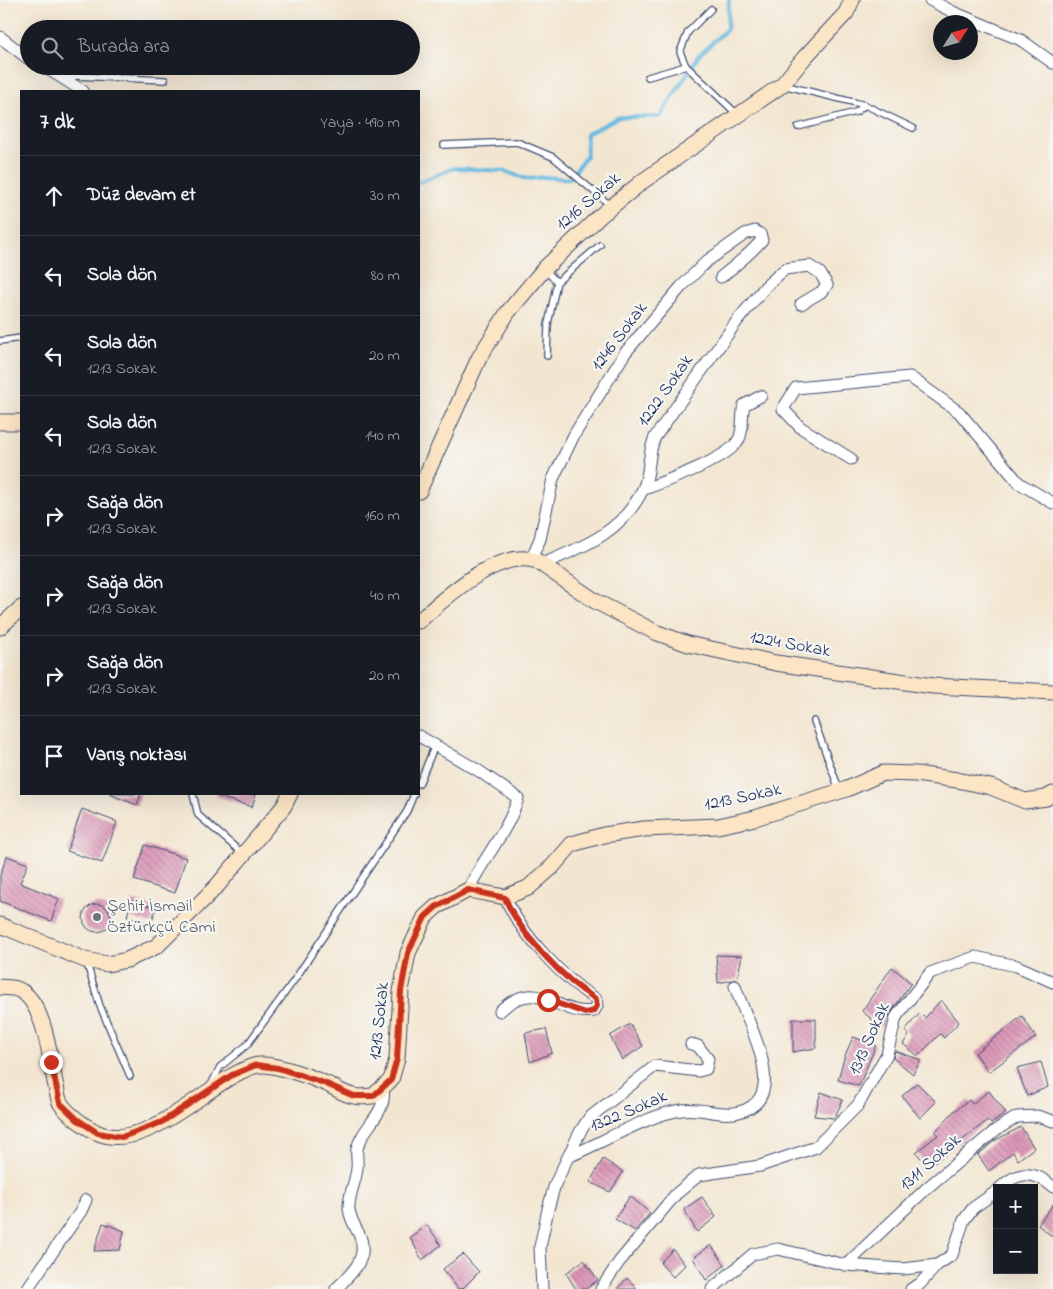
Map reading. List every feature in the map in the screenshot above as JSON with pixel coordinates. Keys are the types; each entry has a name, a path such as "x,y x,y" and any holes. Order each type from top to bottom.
{"street":[{"name":"1216 Sokak","path":"420,489 479,358 508,312 544,268 612,206 680,154 782,85 846,13 852,0"},
{"path":"930,0 953,12 1021,40 1053,63"},
{"path":"0,37 20,52"},
{"path":"58,75 81,90"},
{"name":"1246 Sokak","path":"536,562 553,479 574,435 625,353 681,287 707,261 744,234 755,231 760,234 762,240 755,248 743,261 721,277"},
{"name":"1222 Sokak","path":"420,620 438,604 499,563 526,558 536,562 604,536 628,514 644,489 649,448 737,321 766,286 785,269 809,266 820,273 827,285 821,292 801,304"},
{"path":"851,459 800,428 783,409 796,388 910,377 959,412 1020,483 1053,503"},
{"path":"644,489 694,468 733,448 740,439 744,405 761,396"},
{"path":"0,422 20,422"},
{"name":"1224 Sokak","path":"536,562 595,601 655,632 688,644 776,663 933,686 1053,692"},
{"path":"0,628 20,609"},
{"path":"420,737 480,771 518,798 513,816 478,869 468,890 505,898 510,910 552,965 596,999 597,1006 594,1011 585,1013 539,996 525,995 510,1002 500,1011"},
{"name":"1213 Sokak","path":"505,898 528,888 552,867 572,844 604,835 644,829 718,826 755,818 840,791 883,773 916,774 992,787 1025,801 1046,798 1053,794"},
{"path":"0,925 85,960 107,964 127,960 157,946 216,886 284,806 290,795"},
{"name":"1213 Sokak","path":"383,1088 391,1080 397,1059 401,991 408,953 416,934 425,917 436,907 468,890"},
{"name":"1313 Sokak","path":"601,1289 619,1262 676,1194 699,1175 760,1166 816,1147 858,1106 887,1054 896,1017 930,973 975,957 1017,966 1053,982"},
{"name":"1322 Sokak","path":"570,1156 661,1115 681,1110 703,1108 720,1113 739,1112 757,1103 764,1088 765,1071 761,1055 740,1004 735,986"},
{"path":"0,987 19,990 34,1004 42,1021 60,1103 78,1120 98,1133 122,1137 143,1130 189,1105 208,1089 232,1075 256,1065 278,1068 324,1083 354,1096 373,1096 383,1088 385,1098 382,1106 363,1134 358,1148 358,1166 350,1196 349,1210 364,1248 360,1261 336,1289"},
{"name":"1322 Sokak","path":"542,1289 540,1247 555,1184 580,1132 589,1118 655,1066 699,1071 706,1069 708,1059 698,1046 691,1044"},
{"name":"1311 Sokak","path":"846,1265 928,1187 996,1130 1017,1117 1037,1116 1053,1121"},
{"path":"1004,1184 1012,1177 1028,1174 1044,1179 1053,1187"},
{"path":"911,1289 920,1284 936,1265 952,1255 964,1220 973,1208 993,1194"},
{"path":"26,1289 81,1212 86,1200"},
{"path":"712,1289 753,1254 778,1249 846,1265 903,1269 936,1265"}],"lane":[{"path":"711,9 688,32 680,52 686,66 738,115"},
{"path":"648,77 686,66"},
{"path":"64,79 76,76 165,80"},
{"path":"782,85 865,105 913,128"},
{"path":"798,127 856,112 865,105"},
{"path":"444,145 517,142 553,157 612,206"},
{"path":"547,356 548,324 557,282 600,245"},
{"path":"544,268 557,282"},
{"path":"0,341 20,338"},
{"path":"814,721 829,767 840,791"},
{"path":"420,782 435,745"},
{"path":"193,795 198,815 243,854"},
{"path":"208,1089 220,1067 247,1045 306,964 402,819 414,795"},
{"path":"85,960 100,1006 130,1076"}],"building":[{"path":"112,795 141,795 137,805"},
{"path":"216,795 256,795 252,807"},
{"path":"82,809 117,822 102,863 67,851"},
{"path":"145,845 186,858 175,893 134,880"},
{"path":"7,856 28,864 20,883 59,899 51,921 0,901 0,875"},
{"path":"132,900 156,908 151,924 127,916"},
{"name":"Şehit İsmail Öztürkçü Cami","path":"97,904 107,908 111,918 107,928 97,932 87,928 83,918 87,908"},
{"path":"716,955 742,956 737,979 718,983"},
{"path":"892,967 911,983 881,1027 862,1011"},
{"path":"941,1000 959,1022 944,1038 940,1034 918,1056 903,1044 909,1035 905,1030 920,1013 925,1018"},
{"path":"1022,1016 1036,1037 989,1072 975,1053"},
{"path":"793,1019 816,1019 816,1048 793,1052"},
{"path":"630,1024 643,1046 622,1060 610,1036"},
{"path":"546,1029 552,1053 530,1062 525,1033"},
{"path":"853,1037 876,1045 859,1086 838,1080 844,1058"},
{"path":"895,1051 921,1060 913,1074 893,1058"},
{"path":"1041,1062 1048,1087 1027,1096 1017,1068"},
{"path":"917,1083 936,1102 920,1118 902,1096"},
{"path":"989,1091 1006,1113 991,1124 988,1120 928,1167 916,1152 938,1135 935,1132 953,1112 969,1100 972,1104"},
{"path":"821,1092 843,1100 834,1118 814,1116"},
{"path":"1021,1127 1034,1148 1018,1160 1013,1152 989,1171 978,1155 994,1141"},
{"path":"603,1159 623,1172 610,1192 590,1182"},
{"path":"630,1196 650,1213 635,1231 615,1219"},
{"path":"702,1197 716,1217 697,1232 684,1209"},
{"path":"1053,1204 1053,1237 1038,1225"},
{"path":"103,1223 124,1231 120,1250 94,1251"},
{"path":"427,1225 441,1245 422,1260 410,1237"},
{"path":"711,1245 725,1265 706,1280 693,1258"},
{"path":"673,1249 685,1265 673,1277 660,1263"},
{"path":"463,1254 479,1272 462,1289 458,1289 443,1269"},
{"path":"584,1260 598,1280 586,1289 576,1289 566,1273"},
{"path":"627,1278 638,1289 617,1289"}],"waterway":[{"path":"420,182 454,168 504,171 527,179 546,177 569,179 587,155 586,134 619,117 660,117 699,55 727,29 729,0"}],"place":[{"name":"Şehit İsmail Öztürkçü Cami","path":"97,917"}],"route":[{"path":"51,1062 60,1103 78,1120 98,1133 122,1137 162,1122 189,1105 208,1089 232,1075 256,1065 278,1068 324,1083 354,1096 373,1096 391,1080 397,1059 401,991 408,953 416,934 425,917 436,907 468,890 505,898 510,910 552,965 567,979 596,999 597,1006 594,1011 585,1013 548,1000"}]}
